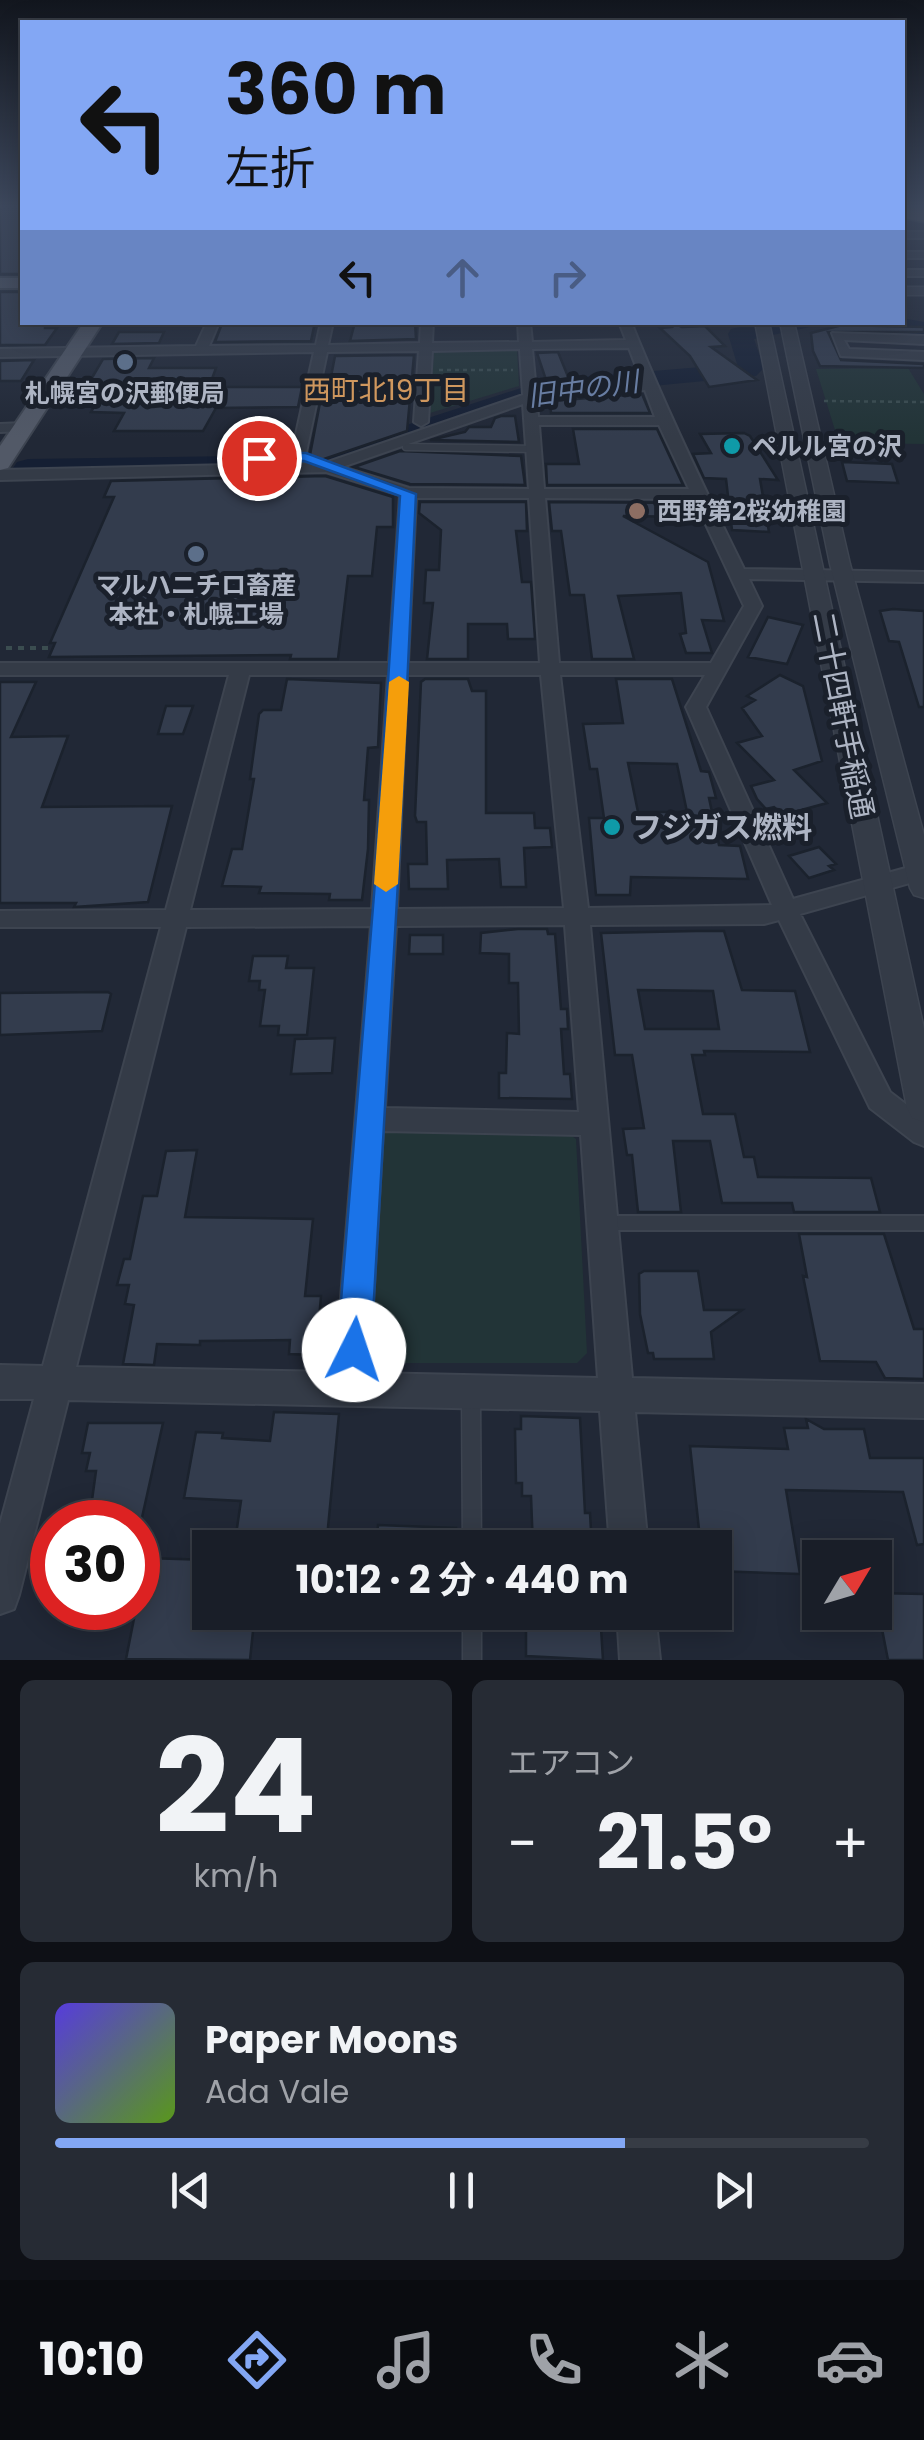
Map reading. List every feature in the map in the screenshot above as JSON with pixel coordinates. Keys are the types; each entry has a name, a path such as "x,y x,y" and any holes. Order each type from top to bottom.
{"main road":[{"path":"1,466 92,325"}],"street":[{"path":"201,350 213,325"},
{"path":"313,461 320,348 326,325"},
{"path":"420,422 426,325"},
{"path":"524,325 550,669 577,917 628,1530"},
{"path":"626,325 664,421 754,606 696,707 786,910 880,1100 924,1134"},
{"name":"二十四軒手稲通","path":"762,327 924,1108"},
{"name":"二十四軒手稲通","path":"788,327 844,576 923,878"},
{"path":"924,340 836,336 845,353 924,356"},
{"path":"0,353 636,344"},
{"path":"313,461 420,422 530,398 651,380"},
{"path":"1,466 313,461 530,398 664,421"},
{"path":"0,428 24,427"},
{"path":"1,466 313,461 408,494 698,494"},
{"path":"351,1388 400,669 408,494"},
{"path":"738,574 924,577"},
{"path":"900,577 924,586"},
{"path":"0,669 716,669"},
{"path":"0,1595 240,670"},
{"path":"0,919 764,916 923,878"},
{"path":"370,1119 593,1124"},
{"path":"0,1382 924,1400"},
{"path":"638,1630 640,1660"}],"lane":[{"path":"406,447 534,449"},
{"path":"601,1224 924,1222"},
{"path":"471,1391 472,1530"},
{"path":"472,1630 472,1660"}],"path":[{"path":"422,370 521,370"},
{"path":"821,401 924,402"},
{"path":"0,648 53,648"}],"shaded area":[{"path":"517,350 519,386 430,413 434,351"},
{"path":"908,368 924,394 924,444 839,443 816,369"},
{"path":"386,1130 568,1133 576,1139 587,1353 577,1363 379,1363 367,1345 382,1136"}],"building":[{"path":"0,292 20,292 20,325 57,328 45,345 0,345"},
{"path":"314,325 311,341 215,342 221,326"},
{"path":"354,325 415,325 416,339 350,341"},
{"path":"842,325 924,327 924,332 828,332 841,360 924,364 924,368 820,366 811,333"},
{"path":"705,326 725,346 711,347 757,380 709,387 690,356 660,328"},
{"path":"119,332 164,332 159,343 112,344"},
{"path":"558,352 571,384 548,386 537,353"},
{"path":"414,355 407,431 324,459 309,460 323,387 329,387 335,356"},
{"path":"154,358 149,368 216,368 209,387 302,387 298,407 216,408 203,431 114,431 124,413 91,412 102,393 83,393 103,359"},
{"path":"34,360 21,381 0,381 0,361"},
{"path":"642,394 650,413 551,413 550,401"},
{"path":"515,416 519,442 430,440 465,432 469,427 491,427 495,418"},
{"path":"573,429 657,429 683,485 547,485 546,464 579,464"},
{"path":"700,434 750,436 778,480 760,479 769,532 732,530 726,479 704,478 693,454 711,453"},
{"path":"400,451 521,456 525,485 410,484 354,467"},
{"path":"842,462 892,464 898,483 847,481"},
{"name":"マルハニチロ畜産 本社・札幌工場","path":"325,476 393,497 393,527 377,527 372,576 348,576 338,659 290,659 291,655 49,657 55,643 50,643 114,497 104,497 111,481"},
{"path":"420,502 526,502 527,531 516,531 522,582 531,582 535,639 508,639 507,624 468,624 468,659 427,659 433,603 424,603 426,570 439,570 441,530 419,513"},
{"path":"549,502 692,503 696,517 623,516 708,562 724,621 702,620 712,653 686,653 680,634 686,633 681,593 618,596 634,659 592,659 584,595 570,595 561,531 552,531"},
{"path":"880,611 924,611 924,707 919,707 899,642 889,641"},
{"path":"768,617 803,625 787,664 748,657"},
{"path":"780,675 803,686 822,761 794,770 827,803 783,815 774,807 766,809 757,799 751,786 774,780 737,743 762,736 742,708 755,700 747,696"},
{"path":"287,679 381,683 378,747 368,748 364,800 369,800 368,849 362,900 329,900 330,894 259,893 261,887 222,886 232,849 242,849 254,779 250,779 259,714 263,710 281,710"},
{"path":"468,679 472,691 486,691 486,813 534,813 535,828 550,828 552,847 524,848 526,887 501,887 499,859 447,860 448,889 409,889 408,864 427,864 426,822 417,822 415,816 421,682"},
{"path":"616,679 672,679 701,771 709,772 716,798 709,798 719,845 740,846 748,879 631,877 630,895 596,895 589,818 604,818 597,769 590,769 583,724 623,723","holes":["628,763 677,764 687,812 638,812"]},
{"path":"0,682 36,682 11,737 68,736 42,807 172,806 148,902 74,907 76,903 0,903"},
{"path":"166,706 193,706 183,734 158,734"},
{"path":"819,847 836,864 829,866 834,870 809,878 789,856"},
{"path":"547,929 548,934 555,934 561,1009 567,1009 568,1029 561,1029 564,1074 570,1074 572,1099 499,1098 499,1073 506,1073 507,1033 519,1034 518,983 509,983 509,954 480,953 481,933"},
{"path":"724,931 742,990 795,991 810,1052 704,1051 705,1055 692,1055 703,1114 735,1114 744,1157 754,1157 758,1177 871,1178 880,1212 794,1212 792,1203 722,1203 710,1141 673,1141 681,1212 638,1212 632,1155 627,1155 623,1129 644,1128 632,1055 615,1055 601,933","holes":["638,990 713,991 719,1029 645,1029"]},
{"path":"410,935 443,935 443,954 409,954"},
{"path":"253,956 288,956 286,968 314,968 307,1035 278,1035 279,1026 260,1026 265,990 259,990 260,981 249,981"},
{"path":"0,993 111,994 102,1031 0,1035"},
{"path":"335,1038 332,1073 291,1074 295,1039"},
{"path":"197,1150 185,1217 313,1219 305,1296 321,1296 316,1355 289,1354 290,1340 200,1341 200,1345 157,1344 154,1365 123,1364 134,1305 125,1304 129,1285 117,1285 124,1259 130,1259 143,1196 157,1196 166,1151"},
{"path":"799,1234 884,1234 914,1329 924,1329 924,1379 885,1378 876,1362 820,1361"},
{"path":"698,1271 704,1310 742,1310 711,1332 714,1359 654,1359 653,1353 648,1353 640,1314 639,1274"},
{"path":"274,1412 339,1414 328,1530 237,1530 241,1501 184,1498 196,1432 270,1441"},
{"path":"521,1416 580,1418 585,1513 590,1513 591,1530 532,1530 531,1496 522,1496 522,1483 516,1483 515,1429 521,1429"},
{"path":"806,1419 824,1429 864,1429 870,1458 924,1458 924,1544 917,1545 903,1492 786,1490 800,1574 732,1572 732,1530 699,1530 690,1446 788,1449 784,1428 808,1428"},
{"path":"88,1423 163,1423 146,1500 92,1500 96,1471 86,1471 90,1453 82,1453"},
{"path":"378,1525 456,1528 456,1530 378,1530"},
{"path":"160,1558 192,1559 192,1630 253,1630 250,1660 126,1659 132,1630 160,1630"},
{"path":"892,1593 924,1594 924,1660 888,1660 882,1630 892,1630"},
{"path":"526,1630 601,1630 603,1660 526,1656"}],"waterway":[{"name":"旧中の川","path":"28,468 305,464 332,459 546,388 747,371 751,368 740,334 786,325"},
{"name":"旧中の川","path":"900,325 924,329"}],"slow traffic":[{"path":"386,884 399,682"}],"place":[{"name":"札幌宮の沢郵便局","path":"125,362"},
{"name":"ペルル宮の沢","path":"732,446"},
{"name":"西野第2桜幼稚園","path":"637,511"},
{"name":"マルハニチロ畜産 本社・札幌工場","path":"196,554"},
{"name":"フジガス燃料","path":"612,827"}],"district":[{"name":"西町北19丁目","path":"386,390"}],"route":[{"path":"259,458 306,457 408,494 400,669 354,1350"}]}
